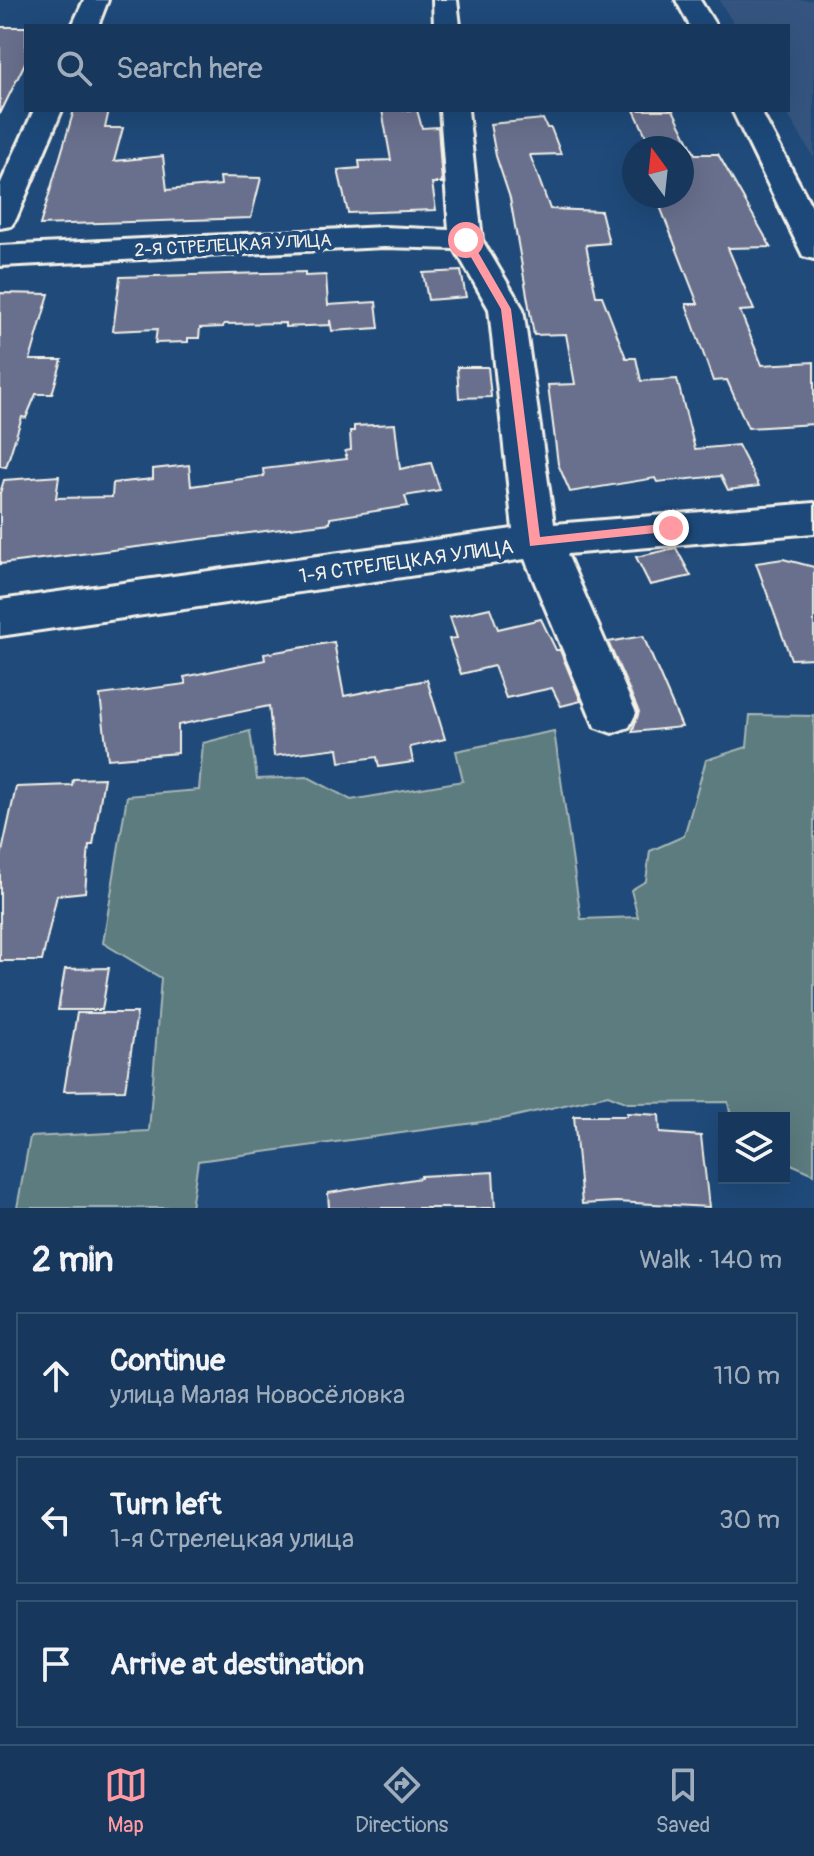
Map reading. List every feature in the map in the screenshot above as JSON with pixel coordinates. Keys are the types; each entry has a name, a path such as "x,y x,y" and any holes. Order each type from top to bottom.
{"street":[{"path":"86,24 96,0"},
{"path":"445,0 447,24"},
{"path":"688,0 702,24"},
{"path":"0,219 47,112"},
{"path":"454,112 466,240 506,309 541,542 612,713"},
{"path":"747,112 798,210 814,249"},
{"name":"2-Я СТРЕЛЕЦКАЯ УЛИЦА","path":"0,256 384,237 466,240"},
{"name":"1-Я СТРЕЛЕЦКАЯ УЛИЦА","path":"0,618 541,542 671,528 814,518"}],"shaded area":[{"path":"719,0 814,0 814,158 786,112 790,112 790,24 734,24"}],"green space":[{"path":"750,715 814,716 814,1174 790,1164 790,1112 730,1112 728,1102 628,1103 608,1095 503,1119 198,1161 191,1208 17,1208 30,1137 149,1131 161,978 103,943 127,796 199,790 203,743 250,731 257,779 308,777 351,800 463,781 456,751 554,731 581,919 638,917 631,890 646,881 650,851 684,836 706,760 747,747"}],"building":[{"path":"0,27 24,27 24,65 0,114"},
{"path":"73,112 109,112 105,128 123,128 114,161 163,156 167,190 221,185 220,177 261,178 251,218 40,225"},
{"path":"382,112 418,112 422,128 438,127 442,183 432,183 436,210 348,213 338,170 360,168 359,161 391,160"},
{"path":"635,112 674,112 686,136 646,136"},
{"path":"543,119 547,128 551,128 561,154 530,155 550,209 601,211 609,243 586,245 596,296 602,296 626,358 636,358 641,381 677,379 695,449 738,445 759,486 728,490 721,476 657,482 655,478 570,492 558,464 548,385 575,384 566,334 534,335 510,198 496,156 490,124"},
{"path":"694,152 718,154 771,247 728,248 754,310 740,311 762,365 814,362 814,424 748,428 727,380 713,381 686,304 698,304 661,208 694,208"},
{"path":"461,271 466,297 428,300 423,273"},
{"path":"305,272 305,276 326,275 328,305 376,302 379,328 332,331 330,320 330,325 285,327 285,323 224,324 223,327 200,328 199,338 188,338 188,342 155,343 157,329 113,331 120,277"},
{"path":"0,293 49,294 30,360 62,360 52,394 36,394 26,418 22,417 6,467 0,466"},
{"path":"457,367 488,367 491,397 459,398"},
{"path":"395,424 400,469 431,463 440,490 405,496 408,506 330,518 330,523 0,564 0,493 4,480 59,476 56,498 112,497 113,483 153,479 153,469 189,465 191,486 264,476 263,469 347,459 345,451 351,450 350,431 354,431 354,426"},
{"path":"676,548 691,576 650,585 636,557"},
{"path":"783,559 814,567 814,658 791,659 756,563"},
{"path":"490,608 498,629 541,619 556,650 560,650 581,701 561,706 552,688 506,698 494,666 461,674 449,639 457,638 450,617"},
{"path":"643,636 682,727 632,732 639,712 608,642"},
{"path":"334,642 344,696 427,680 445,739 410,747 413,762 379,767 377,757 340,762 338,748 274,756 269,706 178,725 178,753 108,759 100,695 186,684 184,677 265,660 264,654"},
{"path":"104,778 93,845 89,845 85,892 57,895 42,961 0,961 0,861 16,787 72,785 73,779"},
{"path":"109,968 102,1010 58,1010 65,969"},
{"path":"77,1013 137,1013 125,1090 64,1091"},
{"path":"627,1113 659,1115 660,1133 701,1136 709,1207 616,1202 582,1204 574,1116 627,1116"},
{"path":"493,1172 495,1208 329,1208 328,1193 421,1176"}],"route":[{"path":"466,240 506,309 535,542 671,528"}]}
